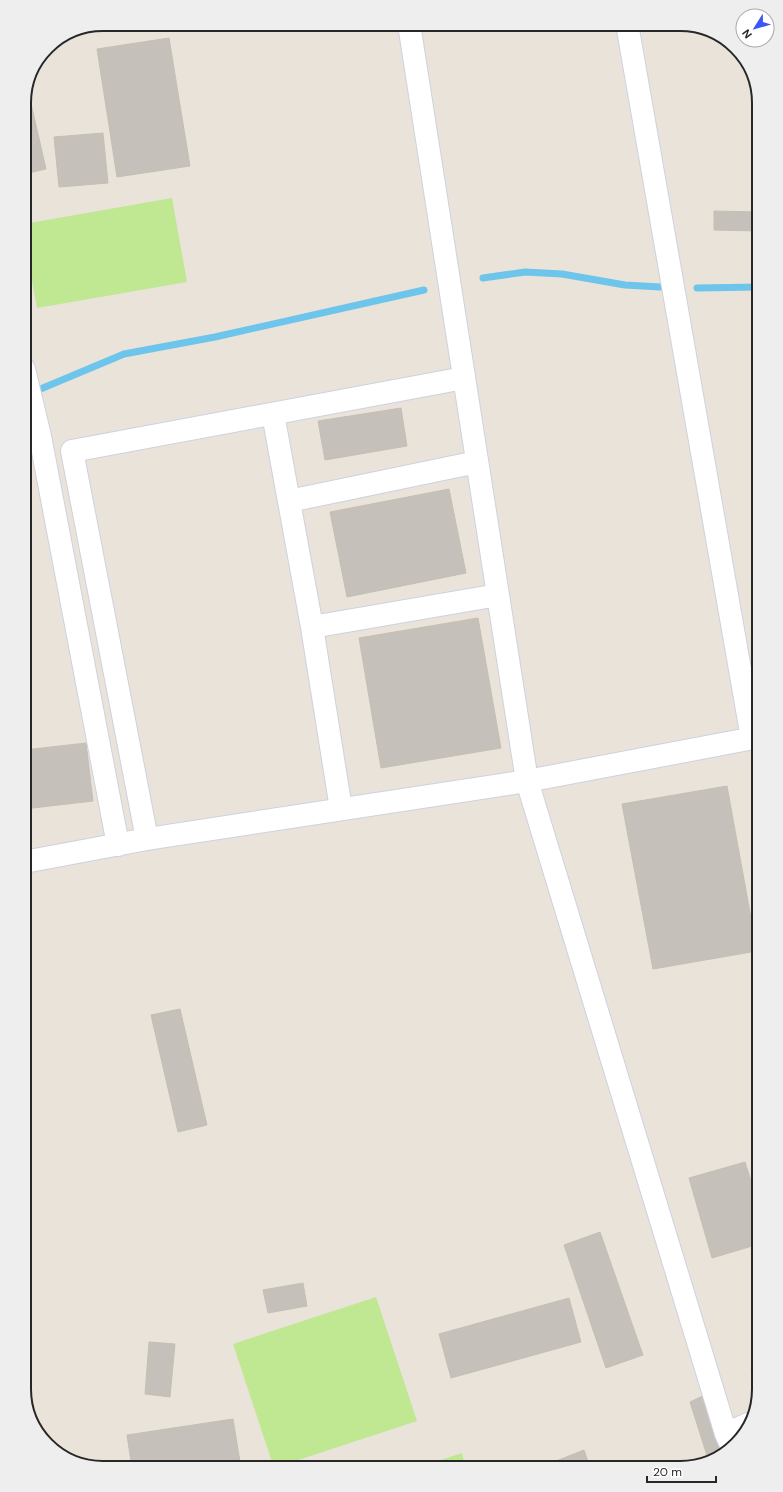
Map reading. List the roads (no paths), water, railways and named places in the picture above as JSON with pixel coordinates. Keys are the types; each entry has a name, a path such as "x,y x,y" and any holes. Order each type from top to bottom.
{"street":[{"path":"410,31 527,782 729,1440"},
{"path":"628,31 752,720"},
{"path":"147,839 72,451 464,378"},
{"path":"31,399 40,436 118,845"},
{"path":"273,414 312,627 341,809"},
{"path":"289,501 477,462"},
{"path":"312,627 498,596"},
{"path":"31,861 147,839 527,782 752,738"}],"waterway":[{"path":"483,278 525,272 562,274 625,285 660,287"},
{"path":"697,288 752,287"},
{"path":"31,393 124,354 215,337 424,290"}]}
